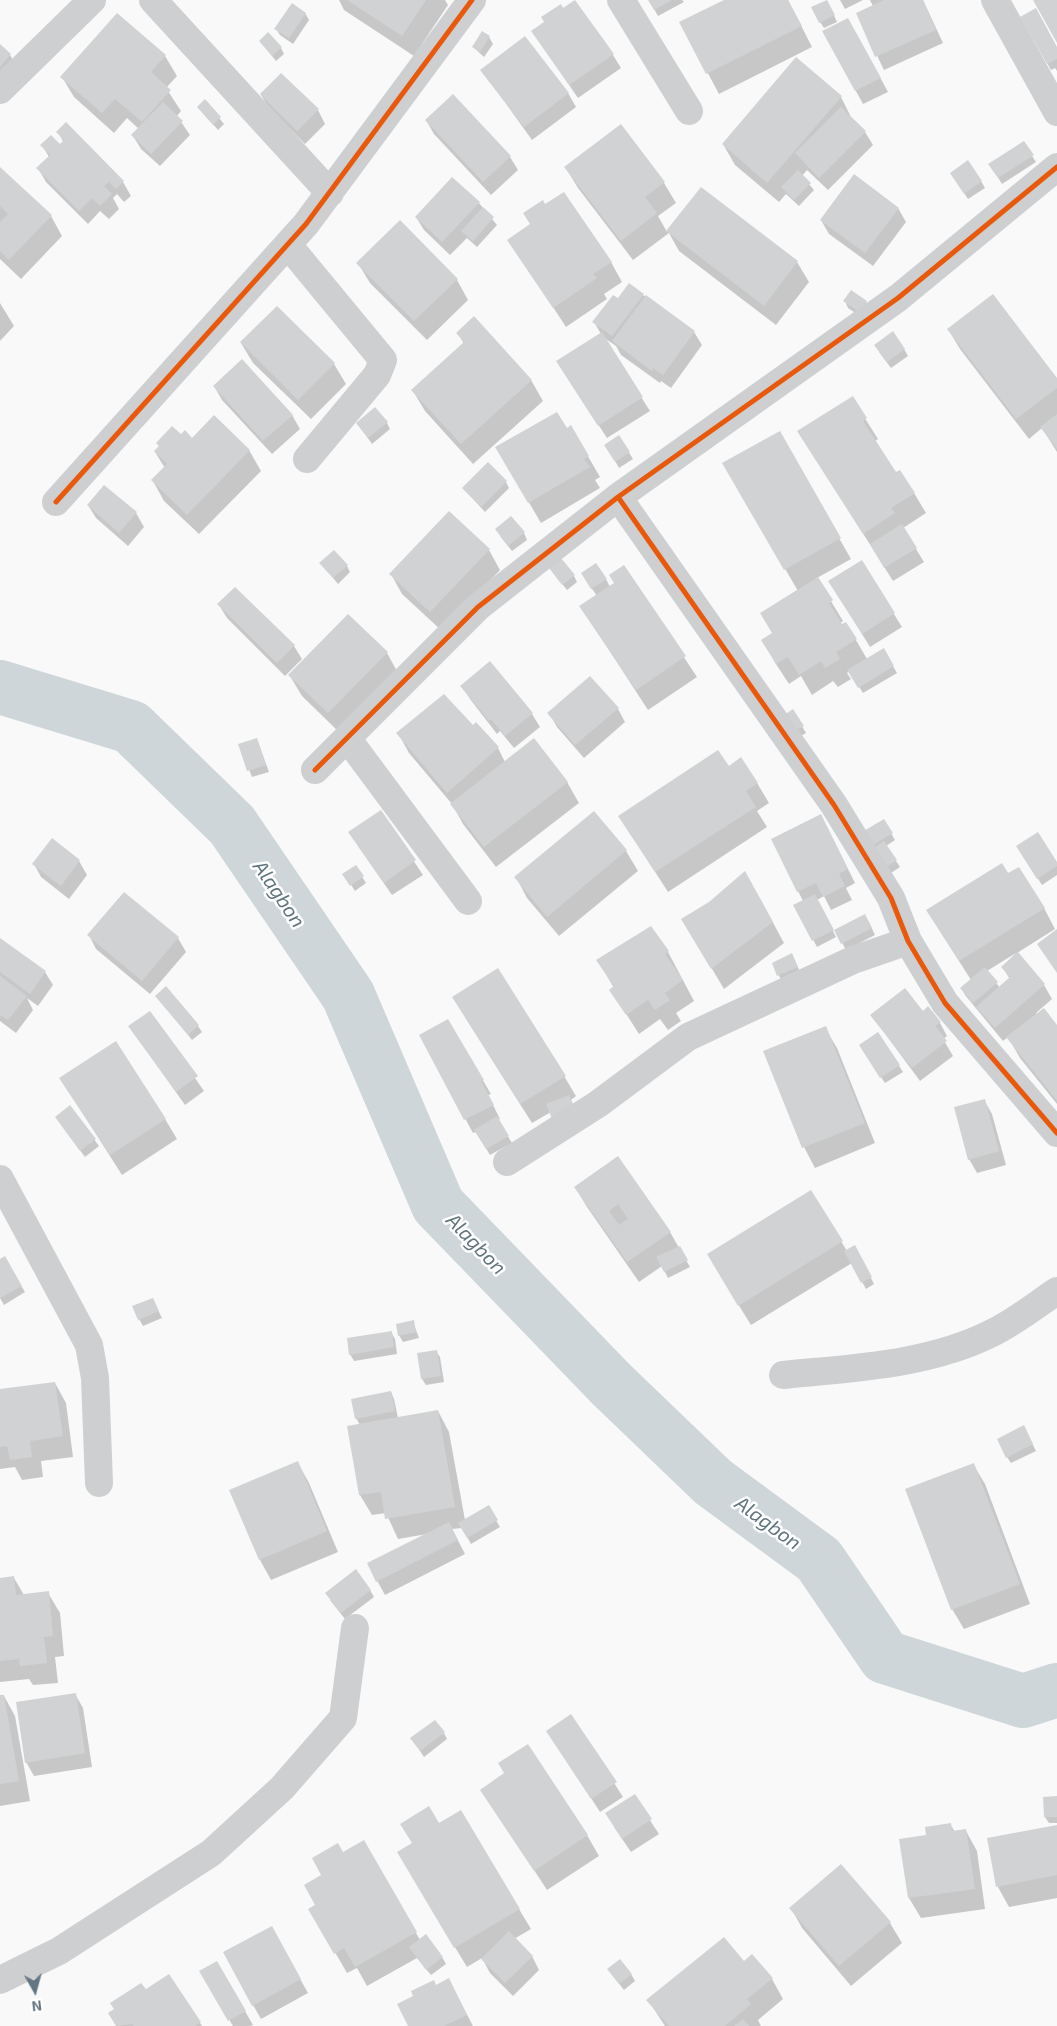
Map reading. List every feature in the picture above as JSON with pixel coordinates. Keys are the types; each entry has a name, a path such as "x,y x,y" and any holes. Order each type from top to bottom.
{"street":[{"path":"0,90 92,0"},
{"path":"152,0 330,193"},
{"path":"56,502 288,245 330,193 472,0"},
{"path":"622,0 689,111"},
{"path":"995,0 1057,112"},
{"path":"315,770 478,607 618,497 898,298 1057,167"},
{"path":"288,245 382,360 377,375 307,459"},
{"path":"618,497 834,805 891,898 908,941 945,1003 1057,1133"},
{"path":"347,738 468,901"},
{"path":"507,1162 598,1104 688,1037 853,960 908,941"},
{"path":"0,1179 89,1345 95,1378 99,1483"},
{"path":"783,1375 884,1364 950,1350 993,1333 1057,1291"},
{"path":"0,1980 59,1951 211,1853 282,1788 343,1718 355,1628"}],"building":[{"path":"347,0 426,0 402,36"},
{"path":"575,0 614,54 569,85 531,31 544,22 541,17 561,4 563,8"},
{"path":"648,0 672,0 654,10"},
{"path":"724,0 788,0 802,26 706,74 679,22"},
{"path":"827,0 835,15 819,23 811,7"},
{"path":"884,0 923,0 936,30 875,57 856,13"},
{"path":"1033,0 1057,0 1057,43"},
{"path":"292,3 306,13 289,38 274,29"},
{"path":"1036,8 1057,47 1057,59 1047,64 1020,17"},
{"path":"117,13 166,55 151,72 171,90 142,122 115,99 102,113 60,77"},
{"path":"848,18 881,78 855,91 822,31"},
{"path":"482,31 490,36 480,52 472,47"},
{"path":"268,32 282,47 272,56 259,41"},
{"path":"525,36 569,93 524,127 480,70"},
{"path":"0,44 11,54 0,67"},
{"path":"796,57 842,96 767,183 722,144"},
{"path":"281,73 319,109 297,131 260,94"},
{"path":"453,94 511,156 483,182 425,120"},
{"path":"205,99 221,117 213,125 197,107"},
{"path":"163,102 183,121 151,154 131,135"},
{"path":"841,107 866,131 819,178 795,153"},
{"path":"66,122 124,181 116,189 109,182 104,186 112,194 100,206 92,198 79,211 36,168 50,155 40,145 51,135 60,144 64,140 56,132"},
{"path":"621,124 665,182 645,197 657,213 621,241 564,167"},
{"path":"1024,141 1034,155 998,178 988,164"},
{"path":"968,160 982,181 964,194 950,173"},
{"path":"0,167 52,215 9,260 0,251 0,222 8,214 0,206"},
{"path":"798,170 811,183 794,200 781,187"},
{"path":"854,174 899,208 865,253 820,220"},
{"path":"452,177 480,202 442,242 415,217"},
{"path":"701,187 798,261 764,306 666,231"},
{"path":"564,192 612,262 593,274 597,278 553,308 507,240 530,224 523,213 543,200 545,204"},
{"path":"483,207 494,217 473,241 461,231"},
{"path":"400,220 458,279 414,321 356,263"},
{"path":"629,283 644,294 612,336 592,322 613,295 618,298"},
{"path":"851,290 867,301 859,312 843,301"},
{"path":"993,294 1057,378 1057,388 1016,419 947,329"},
{"path":"646,295 695,331 663,375 653,368 652,371 612,341"},
{"path":"277,306 335,363 298,400 240,342"},
{"path":"474,316 532,380 461,444 411,390 464,342 456,333"},
{"path":"893,331 905,349 887,362 874,345"},
{"path":"602,332 643,397 598,426 556,361"},
{"path":"242,359 293,415 263,441 213,386"},
{"path":"853,396 867,418 863,421 896,472 900,470 915,493 891,508 895,513 863,534 797,431"},
{"path":"375,407 388,422 368,438 356,423"},
{"path":"557,412 567,428 571,425 589,456 584,459 590,467 528,503 495,447"},
{"path":"1057,414 1057,449 1040,427"},
{"path":"214,415 250,450 187,515 151,480 167,464 154,451 159,446 156,443 172,426 181,434 185,430 192,438"},
{"path":"780,431 841,538 784,570 722,463"},
{"path":"619,435 630,452 615,462 604,445"},
{"path":"488,462 507,481 481,507 462,488"},
{"path":"104,485 137,512 119,533 87,505"},
{"path":"449,511 490,549 430,612 389,574"},
{"path":"511,516 525,532 508,546 495,529"},
{"path":"902,524 917,548 884,568 870,544"},
{"path":"334,550 348,565 333,578 319,563"},
{"path":"561,558 575,575 562,585 549,568"},
{"path":"862,560 895,613 862,634 828,581"},
{"path":"596,563 607,579 591,589 581,573"},
{"path":"624,565 686,656 636,690 579,606 614,583 609,575"},
{"path":"818,577 833,600 829,603 842,624 846,622 857,639 836,652 840,659 825,668 821,661 799,675 788,657 776,664 761,640 772,633 760,613"},
{"path":"235,587 295,645 277,663 217,604"},
{"path":"348,614 388,652 328,713 288,675"},
{"path":"884,648 894,666 858,688 847,670"},
{"path":"490,661 533,713 505,736 491,719 489,721 460,686"},
{"path":"590,676 619,708 575,745 547,713"},
{"path":"444,694 473,725 476,722 499,747 447,793 396,733"},
{"path":"793,709 804,726 791,733 781,717"},
{"path":"257,738 266,765 247,771 238,744"},
{"path":"534,738 568,782 484,847 450,804"},
{"path":"718,750 729,766 741,757 758,783 746,791 756,807 655,872 618,816"},
{"path":"381,810 416,860 384,883 348,832"},
{"path":"594,811 627,850 547,917 514,877"},
{"path":"821,814 848,869 839,874 845,886 823,897 816,883 797,892 771,839"},
{"path":"884,819 893,833 871,846 862,832"},
{"path":"1038,832 1057,862 1057,866 1037,879 1016,846"},
{"path":"52,838 80,860 61,886 32,864"},
{"path":"884,841 897,860 881,871 868,852"},
{"path":"1002,863 1008,873 1019,867 1045,908 959,961 926,910"},
{"path":"356,865 364,876 350,886 342,874"},
{"path":"745,871 773,922 711,969 681,919 709,902"},
{"path":"124,892 179,937 142,981 87,935"},
{"path":"815,894 834,930 812,941 793,905"},
{"path":"865,914 872,928 841,944 834,930"},
{"path":"651,926 669,951 665,954 683,980 665,993 670,1000 655,1010 648,1000 626,1015 609,990 614,986 596,960"},
{"path":"1057,929 1057,973 1037,944"},
{"path":"0,938 46,971 30,994 0,972"},
{"path":"1018,952 1045,984 995,1028 976,1007 1010,977 1001,967"},
{"path":"792,953 798,967 777,976 772,963"},
{"path":"985,967 998,982 973,1003 960,988"},
{"path":"498,968 566,1076 520,1104 452,997"},
{"path":"0,976 27,996 8,1020 0,1015"},
{"path":"166,986 199,1025 188,1035 155,996"},
{"path":"905,988 923,1011 928,1006 941,1022 935,1026 947,1041 912,1068 870,1015"},
{"path":"1044,1008 1057,1025 1057,1101 1006,1037"},
{"path":"150,1011 198,1076 176,1092 128,1026"},
{"path":"448,1019 484,1080 481,1081 494,1105 464,1120 419,1035"},
{"path":"826,1026 865,1123 802,1148 763,1051"},
{"path":"878,1032 900,1065 880,1078 859,1045"},
{"path":"116,1041 166,1119 110,1155 59,1078"},
{"path":"569,1095 576,1112 553,1121 546,1104"},
{"path":"985,1099 999,1151 968,1160 954,1107"},
{"path":"70,1105 96,1139 80,1151 55,1117"},
{"path":"497,1116 509,1136 486,1149 474,1130"},
{"path":"618,1156 671,1232 627,1262 574,1187","holes":["618,1204 628,1219 619,1225 609,1211"]},
{"path":"811,1190 843,1241 738,1306 707,1254"},
{"path":"855,1245 872,1277 861,1283 844,1251"},
{"path":"680,1246 688,1260 664,1272 656,1257"},
{"path":"5,1256 22,1286 0,1298 0,1259"},
{"path":"153,1298 159,1311 138,1320 132,1306"},
{"path":"414,1320 416,1332 398,1336 396,1324"},
{"path":"392,1331 394,1347 349,1355 347,1338"},
{"path":"437,1350 441,1376 421,1379 417,1353"},
{"path":"55,1382 63,1436 30,1441 32,1457 10,1460 7,1446 0,1447 0,1389"},
{"path":"391,1391 395,1411 355,1419 351,1399"},
{"path":"438,1410 455,1507 385,1519 381,1492 359,1495 347,1426"},
{"path":"1024,1425 1033,1444 1006,1458 997,1439"},
{"path":"298,1461 327,1531 259,1560 229,1490"},
{"path":"974,1463 1020,1584 951,1610 905,1489"},
{"path":"489,1505 498,1520 467,1538 458,1523"},
{"path":"449,1522 458,1540 376,1582 367,1563"},
{"path":"356,1569 371,1590 341,1613 325,1593"},
{"path":"14,1576 16,1595 49,1591 53,1636 44,1637 47,1663 20,1666 19,1659 0,1661 0,1578"},
{"path":"76,1693 85,1753 25,1763 16,1702"},
{"path":"0,1695 4,1695 19,1781 0,1784"},
{"path":"571,1714 617,1782 591,1799 546,1731"},
{"path":"435,1720 445,1732 420,1751 410,1738"},
{"path":"528,1744 588,1835 534,1871 480,1790 504,1773 498,1763"},
{"path":"635,1794 652,1819 622,1839 605,1813"},
{"path":"1057,1796 1057,1817 1044,1817 1043,1797"},
{"path":"429,1806 439,1823 461,1810 520,1909 454,1948 397,1852 412,1843 400,1824"},
{"path":"951,1823 952,1831 966,1829 975,1889 908,1898 899,1839 926,1835 925,1827"},
{"path":"1057,1825 1057,1875 996,1887 987,1838"},
{"path":"364,1840 417,1932 355,1967 344,1948 334,1954 308,1909 315,1905 304,1885 321,1875 312,1858 338,1843 343,1852"},
{"path":"841,1864 891,1922 839,1966 789,1908"},
{"path":"272,1926 301,1979 252,2006 223,1952"},
{"path":"509,1931 533,1956 505,1983 481,1959"},
{"path":"426,1934 443,1957 426,1970 409,1947"},
{"path":"724,1937 744,1961 752,1954 773,1978 747,1999 751,2004 725,2026 669,2026 646,2000"},
{"path":"620,1959 632,1974 619,1984 607,1969"},
{"path":"217,1961 246,2011 228,2021 199,1971"},
{"path":"169,1974 201,2022 195,2026 134,2026 132,2024 116,2026 108,2013 114,2009 110,2003 141,1983 146,1989"},
{"path":"449,1978 467,2015 444,2026 408,2026 397,2004 413,1996 411,1991 434,1980 436,1985"},
{"path":"743,2019 749,2026 734,2026"}],"waterway":[{"name":"Alagbon","path":"0,687 131,727 232,825 348,995 438,1205 611,1384 713,1482 819,1560 885,1657 1023,1701 1057,1690"}],"cycle path":[{"path":"56,502 306,224 472,0"},
{"path":"315,770 478,607 618,497 898,298 1057,167"},
{"path":"618,497 834,805 891,898 908,941 945,1003 1057,1133"}]}
